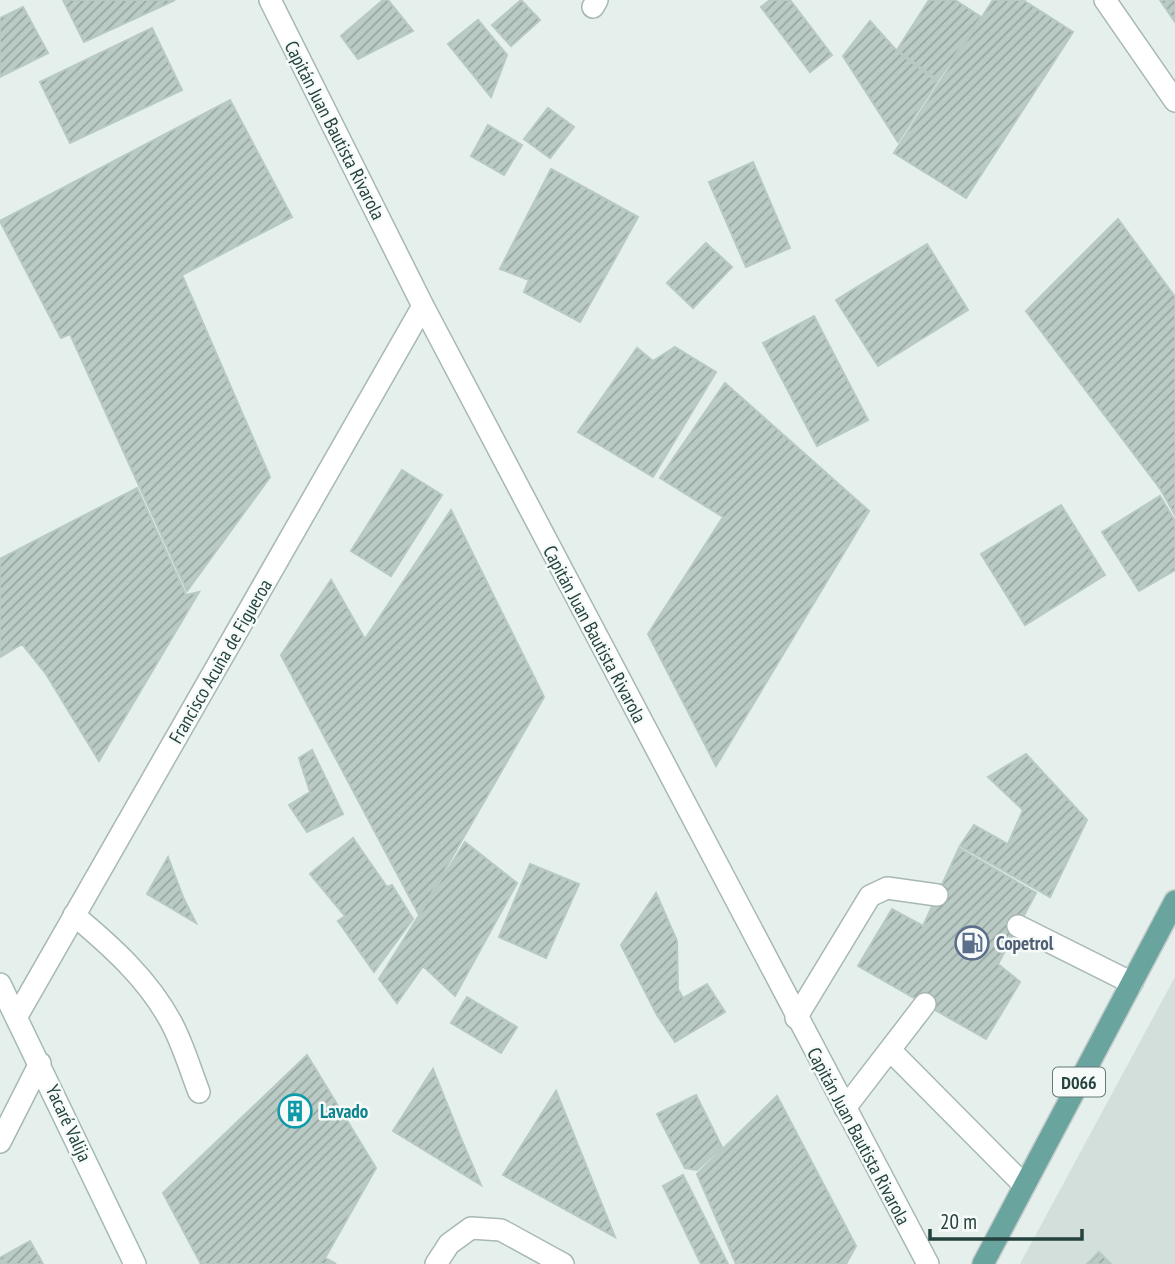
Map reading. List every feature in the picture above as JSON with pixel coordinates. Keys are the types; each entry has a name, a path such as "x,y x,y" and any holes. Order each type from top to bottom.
{"main road":[{"name":"D066","path":"983,1264 1175,901"}],"street":[{"name":"Capitán Juan Bautista Rivarola","path":"270,0 423,306 928,1264"},
{"path":"1105,0 1175,101"},
{"name":"Francisco Acuña de Figueroa","path":"16,1016 423,306"},
{"path":"796,1018 870,896 887,888 937,895"},
{"path":"74,915 116,951 152,992 172,1023 198,1092"},
{"path":"1018,926 1132,983"},
{"name":"Yacaré Valija","path":"0,984 135,1264"},
{"path":"845,1108 925,1004"},
{"path":"890,1050 1024,1185"},
{"path":"0,1142 40,1063"},
{"path":"436,1264 449,1244 471,1228 501,1230 563,1264"}],"shaded area":[{"path":"1175,977 1175,1264 1020,1264"}],"building":[{"path":"63,0 175,0 84,42"},
{"path":"383,0 388,0 413,31 358,59 341,36"},
{"path":"521,0 540,20 511,46 492,25"},
{"path":"770,0 790,0 832,55 810,72 761,7"},
{"path":"929,0 955,0 981,17 938,80 897,50"},
{"path":"993,0 1023,0 1073,32 966,198 894,153"},
{"path":"1160,0 1175,0 1175,22"},
{"path":"23,7 48,53 0,77 0,18"},
{"path":"478,20 507,55 491,97 448,44"},
{"path":"870,21 897,51 937,82 898,142 843,56"},
{"path":"152,28 182,90 70,143 40,82"},
{"path":"230,100 292,217 182,275 270,477 187,591 70,334 61,338 0,221"},
{"path":"548,108 574,127 550,158 524,139"},
{"path":"488,125 522,145 504,175 471,156"},
{"path":"753,162 790,248 746,267 709,182"},
{"path":"551,169 638,217 580,322 524,292 529,280 500,269"},
{"path":"1118,219 1175,297 1175,515 1161,490 1026,311"},
{"path":"706,243 732,267 693,308 667,283"},
{"path":"927,244 968,310 878,366 836,300"},
{"path":"814,316 868,420 817,446 763,343"},
{"path":"675,347 716,372 653,477 578,432 637,348 653,361"},
{"path":"725,383 869,511 716,766 648,634 723,517 660,478"},
{"path":"402,470 442,495 391,576 351,551"},
{"path":"137,488 186,595 199,592 99,761 46,674 22,644 0,657 0,559"},
{"path":"1160,496 1175,521 1175,570 1139,591 1102,532"},
{"path":"1061,505 1105,575 1025,625 981,554"},
{"path":"451,510 544,697 419,915 281,655 331,580 365,639"},
{"path":"312,750 343,814 307,832 289,805 310,792 299,758"},
{"path":"1026,754 1087,820 1050,897 960,846 974,825 1008,844 1023,810 988,777"},
{"path":"353,838 387,887 392,885 413,919 374,972 338,921 345,916 310,874"},
{"path":"465,842 517,883 455,996 423,966 397,1003 379,979"},
{"path":"959,848 1036,893 998,964 1020,982 986,1039 858,966 892,909 923,926"},
{"path":"168,857 183,897 196,923 147,894"},
{"path":"530,864 579,884 546,958 499,937"},
{"path":"656,893 677,941 678,989 683,998 707,984 725,1012 675,1042 657,1015 621,945"},
{"path":"467,997 517,1027 501,1053 451,1023"},
{"name":"Lavado","path":"307,1055 376,1168 325,1258 336,1264 201,1264 163,1193"},
{"path":"433,1069 460,1136 481,1185 393,1131"},
{"path":"556,1091 567,1118 615,1237 503,1175"},
{"path":"696,1095 722,1147 697,1170 685,1168 657,1114"},
{"path":"777,1096 856,1246 846,1264 736,1264 697,1174"},
{"path":"683,1175 728,1264 701,1264 663,1186"},
{"path":"30,1241 43,1264 0,1264 0,1258"},
{"path":"1099,1252 1111,1264 1087,1264"}],"place":[{"name":"Copetrol","path":"972,943"},
{"name":"Lavado","path":"295,1111"}]}
